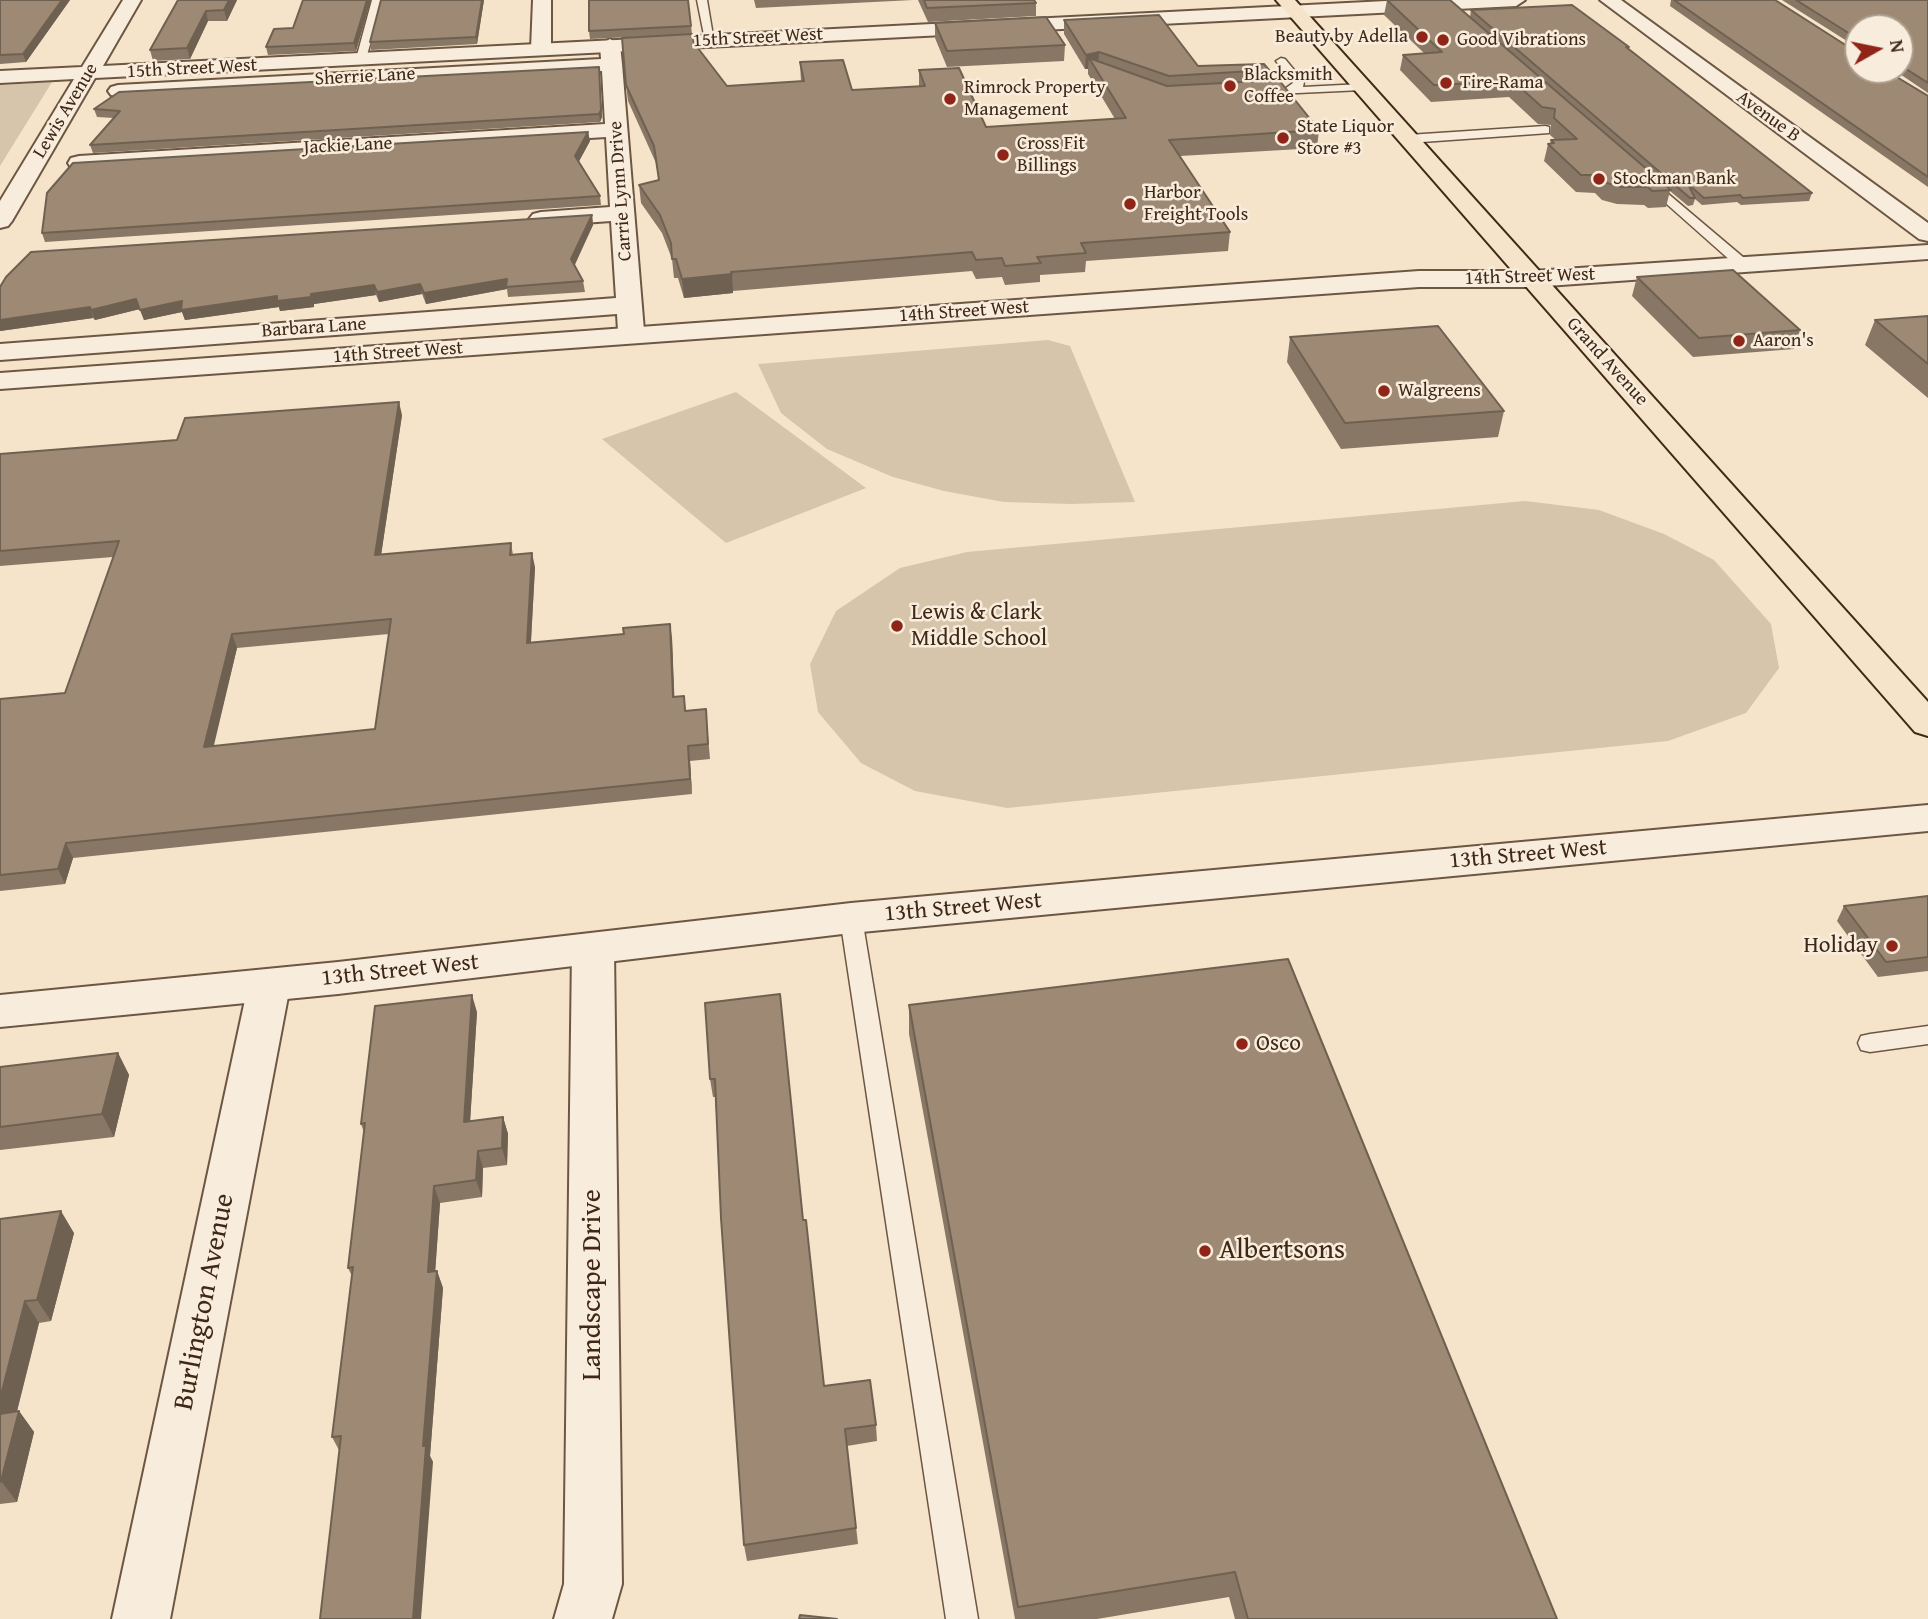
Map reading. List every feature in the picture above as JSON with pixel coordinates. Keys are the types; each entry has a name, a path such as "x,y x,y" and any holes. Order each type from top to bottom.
{"main road":[{"name":"Grand Avenue","path":"1290,6 1928,724"}],"street":[{"name":"Lewis Avenue","path":"0,221 132,0"},
{"path":"541,49 542,0"},
{"name":"15th Street West","path":"0,77 541,49 611,54 710,40 1290,6 1450,9 1516,0"},
{"name":"Avenue B","path":"1609,0 1928,234"},
{"name":"Sherrie Lane","path":"118,91 611,54"},
{"name":"Carrie Lynn Drive","path":"611,54 631,337"},
{"name":"Jackie Lane","path":"79,163 616,130"},
{"path":"512,221 622,213"},
{"name":"14th Street West","path":"0,381 1419,279 1532,279 1928,252"},
{"name":"Barbara Lane","path":"0,352 629,305"},
{"name":"13th Street West","path":"0,1011 269,986 851,918 1928,818"},
{"name":"Landscape Drive","path":"583,1619 593,1584 593,950"},
{"name":"Burlington Avenue","path":"141,1619 269,986"}],"lane":[{"path":"361,59 377,0"},
{"path":"702,0 710,40"},
{"path":"1281,61 1300,84 1289,91"},
{"path":"1248,93 1362,87"},
{"path":"1408,139 1545,130"},
{"path":"1635,170 1745,265"},
{"path":"851,918 962,1619"},
{"path":"1870,1043 1928,1035"}],"shaded area":[{"path":"52,82 0,166 0,85"},
{"path":"1048,340 1070,346 1135,502 1004,502 944,491 893,477 827,449 781,413 758,364"},
{"path":"736,392 866,488 726,543 602,439"},
{"path":"1525,501 1599,510 1664,534 1714,560 1771,624 1779,668 1746,713 1668,741 1007,808 915,791 861,763 818,712 810,664 836,611 900,568 967,552"}],"building":[{"path":"0,0 62,0 23,54 0,55"},
{"path":"178,0 229,0 224,10 206,11 187,48 150,50"},
{"path":"303,0 367,0 354,43 266,47 274,29 293,28"},
{"path":"381,0 482,0 476,37 370,42"},
{"path":"589,0 688,0 691,26 589,31"},
{"path":"924,0 1034,0 1036,3 927,8"},
{"path":"1387,0 1450,0 1671,190 1652,191 1648,187 1622,187 1607,183 1599,175 1581,175 1548,144 1554,143 1551,140 1577,139 1554,118 1555,109 1542,107 1513,81 1434,85 1403,55 1442,52"},
{"path":"1674,0 1775,0 1844,44 1844,84 1908,84 1928,96 1928,177"},
{"path":"1796,0 1928,0 1928,83 1914,74 1914,14 1844,14 1844,30"},
{"path":"1572,5 1812,193 1704,198 1688,184 1695,198 1690,198 1471,10"},
{"path":"1159,15 1198,66 1264,64 1269,70 1169,76 1099,52 1086,55 1064,20"},
{"path":"1046,17 1065,45 947,51 935,23"},
{"path":"692,34 694,43 727,86 804,81 800,62 843,60 852,90 925,86 919,70 959,68 986,127 1126,118 1089,58 1167,86 1279,80 1319,130 1169,140 1230,232 1081,243 1086,253 1037,257 1041,263 1005,266 1002,258 976,260 972,252 731,272 732,274 682,279 676,259 672,259 671,243 660,215 639,185 659,180 654,146 626,85 622,38"},
{"path":"599,67 599,114 90,145 120,111 94,109 119,92"},
{"path":"588,132 575,156 600,196 42,233 47,193 73,163"},
{"path":"592,215 571,259 583,281 506,287 507,279 424,293 420,284 377,292 374,285 311,294 311,297 277,301 277,296 181,310 182,301 140,310 136,299 91,310 90,307 0,320 0,287 6,277 31,252"},
{"path":"1733,270 1800,330 1699,338 1637,277"},
{"path":"1928,316 1928,364 1875,320"},
{"path":"1438,326 1504,411 1345,423 1290,337"},
{"path":"399,402 375,555 511,543 510,555 532,553 527,643 624,634 623,628 670,624 673,697 684,696 685,711 706,709 708,744 688,746 690,779 66,843 58,869 0,875 0,699 65,693 119,541 0,551 0,454 177,440 185,418","holes":["391,619 375,729 204,747 232,634"]},
{"name":"Holiday","path":"1928,896 1928,957 1886,962 1844,906"},
{"path":"1288,959 1557,1619 1248,1619 1235,1572 1018,1607 909,1005"},
{"path":"780,994 803,1220 806,1220 824,1386 870,1380 876,1425 845,1429 856,1528 744,1545 721,1218 715,1079 710,1079 705,1003"},
{"path":"472,995 464,1122 503,1117 502,1148 478,1151 476,1180 434,1186 428,1272 437,1271 413,1619 320,1619 341,1436 332,1437 353,1267 348,1268 375,1006"},
{"path":"118,1053 102,1114 0,1127 0,1067"},
{"path":"61,1211 37,1300 25,1301 0,1399 0,1219"},
{"path":"19,1411 1,1481 0,1482 0,1414"},
{"path":"800,1615 837,1619 799,1619"}],"place":[{"name":"Beauty by Adella","path":"1422,37"},
{"name":"Good Vibrations","path":"1443,40"},
{"name":"Tire-Rama","path":"1446,83"},
{"name":"Blacksmith Coffee","path":"1230,86"},
{"name":"Rimrock Property Management","path":"950,99"},
{"name":"State Liquor Store #3","path":"1283,138"},
{"name":"Cross Fit Billings","path":"1003,155"},
{"name":"Stockman Bank","path":"1599,179"},
{"name":"Harbor Freight Tools","path":"1130,204"},
{"name":"Aaron's","path":"1739,341"},
{"name":"Walgreens","path":"1384,391"},
{"name":"Lewis & Clark Middle School","path":"897,626"},
{"name":"Holiday","path":"1892,946"},
{"name":"Osco","path":"1242,1044"},
{"name":"Albertsons","path":"1205,1251"}]}
